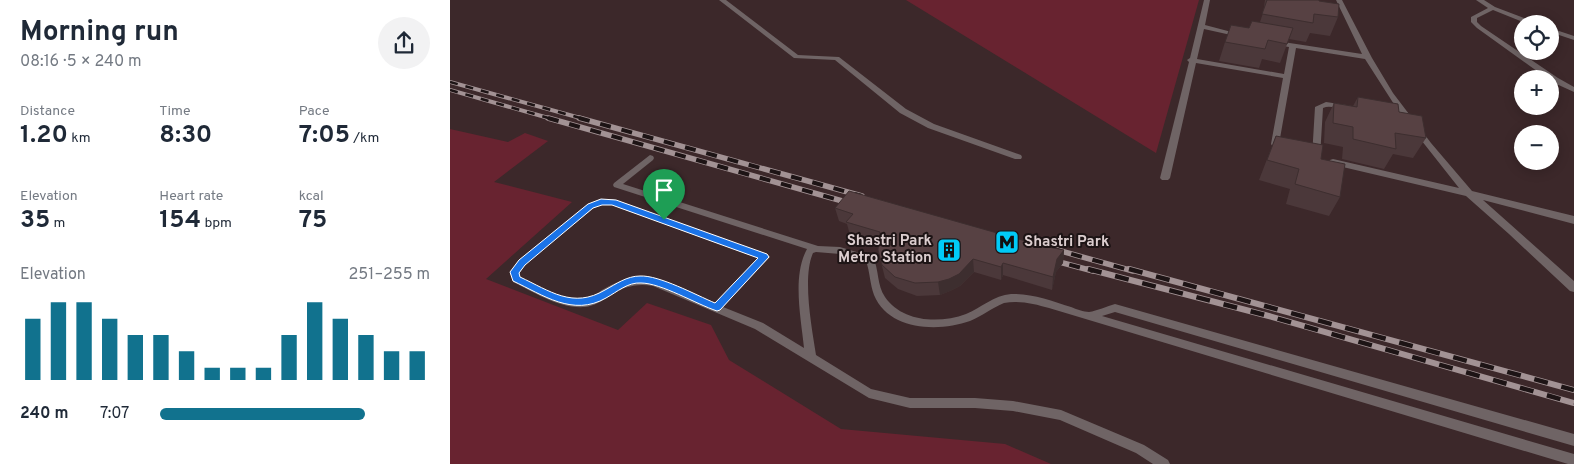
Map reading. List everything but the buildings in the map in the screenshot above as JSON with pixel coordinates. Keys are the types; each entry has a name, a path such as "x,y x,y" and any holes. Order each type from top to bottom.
{"street":[{"path":"1165,178 1207,0"},
{"path":"1338,0 1342,12 1368,58 1427,144 1469,193 1574,288"},
{"path":"1479,0 1514,16"},
{"path":"1493,8 1474,17 1474,22 1520,56 1574,90"},
{"path":"1200,26 1248,36"},
{"path":"1559,33 1574,38"},
{"path":"1276,42 1368,58"},
{"path":"1289,152 1280,150 1275,144 1293,45"},
{"path":"1192,60 1288,77"},
{"path":"1353,108 1326,104 1319,107 1312,157 1469,193 1574,220"},
{"path":"1389,113 1407,115"}],"lane":[{"path":"722,0 796,57 837,58 903,111 931,126 1018,157"},
{"path":"650,158 617,186 815,248 859,254 870,259 880,299 896,314 915,322 944,324 968,317 999,300 1022,298 1574,460"},
{"path":"717,307 764,257 613,202 601,202 590,206 522,262 515,272 516,279 565,302 586,303 629,281 641,279 654,282 759,326 869,393 910,403 975,402 1013,406 1061,415 1140,449 1164,464"},
{"path":"811,358 805,312 805,260 806,256 815,248"},
{"path":"1088,316 1115,308 1574,440"}],"shaded area":[{"path":"906,0 1199,0 1156,153"},
{"path":"450,129 508,142 525,133 548,141 494,182 572,202 486,279 618,330 647,303 711,325 729,360 841,429 1005,444 1051,464 450,464"}],"railway":[{"path":"450,82 584,119"},
{"path":"450,90 552,119"},
{"path":"548,118 853,204"},
{"path":"579,118 862,196"},
{"path":"1050,248 1133,271"},
{"path":"1048,259 1093,271"},
{"path":"1088,269 1265,315 1574,403"},
{"path":"1129,269 1574,390"}],"place":[{"name":"Shastri Park","path":"1007,242"},
{"name":"Shastri Park Metro Station","path":"949,250"}],"route":[{"path":"601,202 613,202 664,220 764,257 717,307 654,282 641,279 629,281 586,303 565,302 516,279 515,272 522,262 590,206 601,202"}]}
